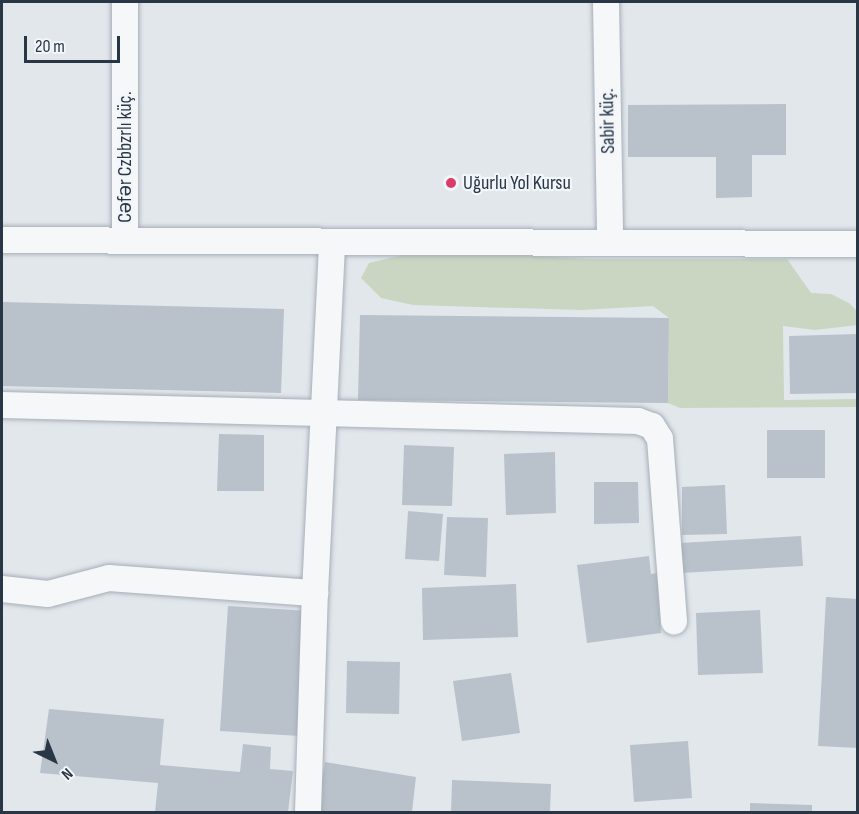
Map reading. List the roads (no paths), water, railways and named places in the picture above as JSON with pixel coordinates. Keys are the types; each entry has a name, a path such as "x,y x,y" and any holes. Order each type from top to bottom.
{"street":[{"name":"Cəfər Czbbzrlı küç.","path":"125,2 125,240"},
{"name":"Sabir küç.","path":"606,2 610,241"},
{"path":"2,240 610,241 858,244"},
{"path":"309,813 315,593 332,242"},
{"path":"2,405 638,421 652,426 660,439 674,621"},
{"path":"2,590 48,594 109,578 315,593"}],"place":[{"name":"Uğurlu Yol Kursu","path":"451,183"}]}
